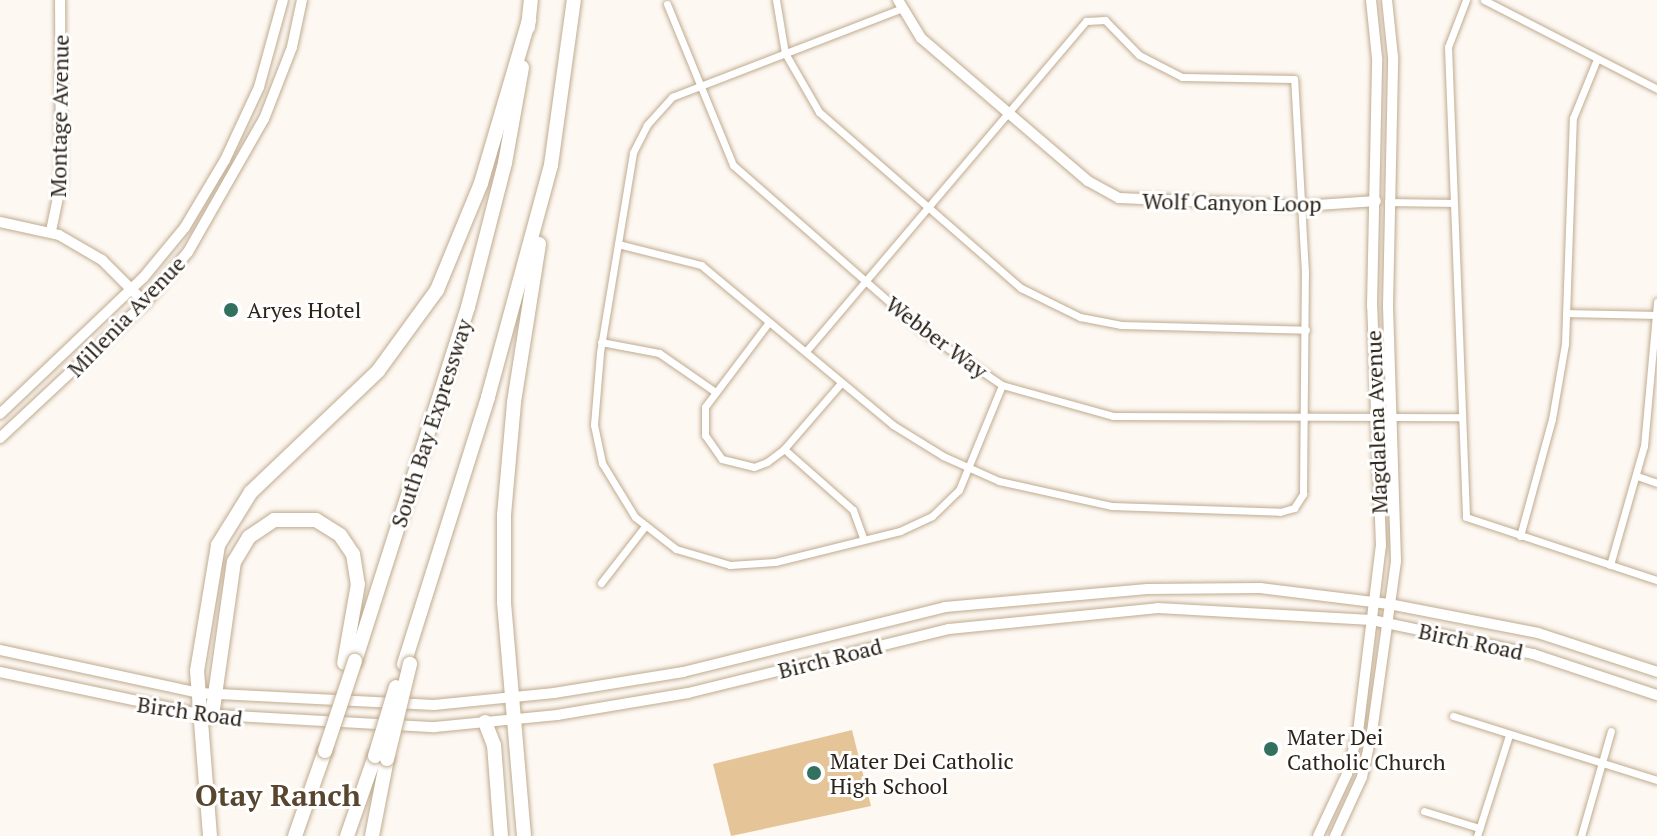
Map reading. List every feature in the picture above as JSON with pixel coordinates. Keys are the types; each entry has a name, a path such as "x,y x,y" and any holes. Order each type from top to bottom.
{"highway":[{"name":"South Bay Expressway","path":"295,836 326,748 350,662 478,270 511,134 531,0"},
{"name":"South Bay Expressway","path":"381,757 407,664 409,646 488,397 551,165 574,0"},
{"path":"207,693 197,659 207,588 223,533 251,492 391,356 432,299 481,183 529,20"},
{"path":"524,836 503,573 505,485 551,165"},
{"path":"210,836 207,693 237,555 254,532 280,518 323,523 353,554 358,584 350,662"},
{"path":"485,722 494,745 501,836"},
{"path":"347,836 381,757"},
{"path":"372,836 381,757"}],"street":[{"name":"Montage Avenue","path":"51,231 61,183 60,0"},
{"name":"Millenia Avenue","path":"0,414 131,289 185,227 225,160 257,93 283,0"},
{"name":"Millenia Avenue","path":"0,438 145,303 188,252 229,189 272,99 292,47 302,0"},
{"path":"776,0 785,53 819,112 1021,288 1080,317 1121,325 1306,330"},
{"name":"Magdalena Avenue","path":"1318,836 1353,753 1381,546 1372,201 1377,58 1371,0"},
{"name":"Magdalena Avenue","path":"1335,836 1367,755 1396,541 1388,202 1393,57 1387,0"},
{"path":"1466,0 1448,47 1466,517 1657,580"},
{"path":"1484,0 1657,89"},
{"name":"Webber Way","path":"667,4 696,86 733,165 952,354 1002,385 1099,415 1461,417"},
{"path":"899,4 672,97 647,125 633,153 601,342 594,421 601,459 617,493 645,526 681,551 742,565 775,562 900,531 932,516 959,490 1002,385"},
{"name":"Wolf Canyon Loop","path":"899,4 921,38 1088,181 1119,198 1145,203 1303,206 1372,201 1454,203"},
{"path":"618,244 701,265 841,383 914,439 968,468 1012,486 1083,503 1289,509 1303,494 1301,416 1306,330 1303,206 1294,79 1182,77 1139,55 1105,20 1086,21 806,351"},
{"path":"1520,536 1559,384 1566,313 1573,118 1597,59"},
{"path":"257,93 272,99"},
{"path":"0,222 51,231 102,260 145,303"},
{"path":"1610,565 1637,476 1655,369 1657,302"},
{"path":"1566,313 1656,315"},
{"path":"769,322 714,391 702,419 710,446 722,459 754,467 784,449 841,383"},
{"path":"601,342 659,353 714,391"},
{"path":"784,449 853,510 863,538"},
{"path":"1637,476 1657,483"},
{"path":"601,583 645,526"},
{"name":"Birch Road","path":"0,650 207,693 434,705 514,698 683,672 945,607 1147,589 1260,588 1389,604 1538,633 1657,672"},
{"name":"Birch Road","path":"0,672 206,715 435,727 516,720 688,693 949,629 1035,617 1158,608 1372,620 1533,654 1657,695"},
{"path":"1453,716 1602,760 1657,780"},
{"path":"1581,836 1611,731"},
{"path":"1424,811 1478,832 1509,735"}],"shaded area":[{"path":"852,730 871,806 731,836 713,764"}],"place":[{"name":"Aryes Hotel","path":"231,310"},
{"name":"Mater Dei Catholic Church","path":"1271,749"},
{"name":"Mater Dei Catholic High School","path":"814,773"}],"district":[{"name":"Otay Ranch","path":"278,795"}]}
